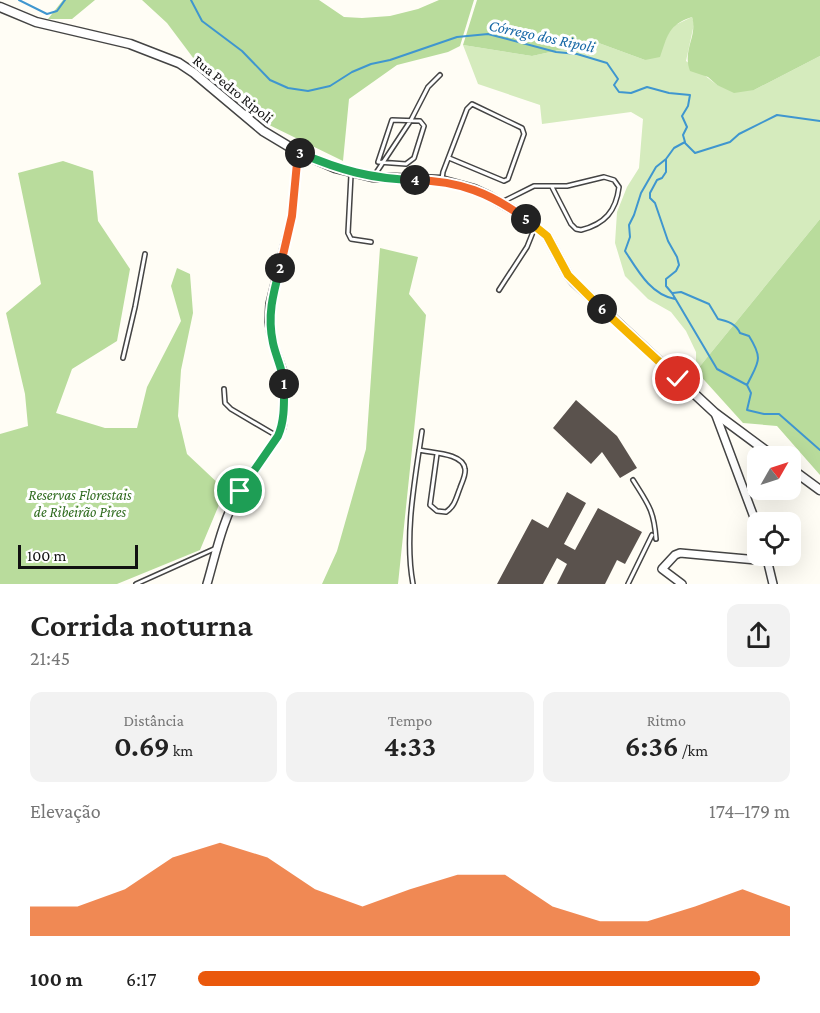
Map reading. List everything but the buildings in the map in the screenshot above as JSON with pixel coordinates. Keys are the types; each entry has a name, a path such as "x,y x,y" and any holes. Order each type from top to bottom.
{"street":[{"name":"Rua Pedro Ripoli","path":"0,7 36,22 130,44 179,63 194,73 250,122 298,152 351,173 372,177 441,180 474,189 501,202 536,225 547,236 574,282 715,413 760,446"},
{"path":"207,584 216,549 240,491 282,427 284,375 273,344 269,322 270,304 292,216 298,152"},
{"path":"715,413 752,512"},
{"path":"801,476 820,490"},
{"path":"682,584 662,569 675,555 680,553 747,557"},
{"path":"769,566 773,584"}],"lane":[{"path":"372,177 384,163 411,120 428,87 440,75"},
{"path":"441,180 467,108 472,104 522,128 524,134 508,179 504,181 449,158"},
{"path":"392,120 420,121 424,126 414,158 406,164 384,163 378,162 392,120"},
{"path":"351,173 348,233 351,239 371,242"},
{"path":"501,202 534,186 567,186 604,177 614,180 619,187 617,201 609,217 581,230 571,224 552,187"},
{"path":"499,290 527,247 536,225"},
{"path":"123,358 145,254"},
{"path":"224,388 225,403 231,409 278,436"},
{"path":"413,584 409,558 422,431"},
{"path":"419,450 437,454 459,459 466,471 453,507 446,512 437,511 430,505 437,454"},
{"path":"633,480 652,509 656,539"},
{"path":"628,584 652,535"},
{"path":"136,584 216,549"}],"green space":[{"path":"63,0 95,0 72,19 48,19"},
{"path":"142,0 319,0 344,17 362,18 390,16 418,9 439,0 474,0 460,46 448,52 397,65 349,99 343,161 261,121 194,59 167,23"},
{"path":"477,0 820,0 820,56 754,90 734,93 717,85 708,77 690,71 688,56 693,30 692,17 673,27 660,57 645,60 596,42 532,56 463,45"},
{"path":"692,17 694,24 686,61 717,85 754,90 820,56 820,219 696,371 696,352 686,331 671,312 648,299 625,276 615,243 617,212 627,187 639,168 643,119 631,112 542,124 540,105 478,84 463,45 532,56 596,42 645,60 665,41 671,27"},
{"name":"Reservas Florestais de Ribeirão Pires","path":"63,161 93,171 98,221 130,269 117,341 72,369 56,413 105,428 137,428 147,387 181,321 171,286 177,268 190,274 193,313 181,370 178,416 187,454 221,486 221,500 200,550 117,584 0,584 0,434 28,426 25,394 6,313 41,284 18,173"},
{"path":"820,219 820,475 801,453 801,446 795,446 777,426 743,423 696,371"},
{"path":"380,248 418,257 409,294 426,315 398,584 322,584 337,551 366,449"}],"waterway":[{"name":"Córrego dos Ripoli","path":"19,0 47,14 57,11 65,0"},
{"name":"Córrego dos Ripoli","path":"191,0 202,21 242,51 270,80 288,88 308,91 330,86 352,72 371,64 390,60 457,37 488,34 607,63 618,79 614,85 619,92 631,93 647,87 669,93 690,95 688,106 682,116 687,127 683,135 685,142 674,148 666,159 666,172 662,178 657,180 650,193 650,198 655,203 679,265 676,271 666,279 666,286 717,369 747,385 751,393 747,410 764,414 779,414 820,450"},
{"path":"685,143 695,153 730,142 739,134 777,115 820,121"},
{"name":"Córrego dos Ripoli","path":"666,159 656,167 641,193 629,225 630,237 625,251 640,274 652,287 666,297 675,299"},
{"name":"Córrego dos Ripoli","path":"673,293 681,292 709,304 718,319 731,323 740,333 749,336 757,351 758,361 747,385"}],"route":[{"path":"240,491 282,427 284,375 273,344 269,322 270,304 292,216 298,152 351,173 395,180 441,180 457,183 489,196 519,213 547,236 574,282 678,379"}]}
